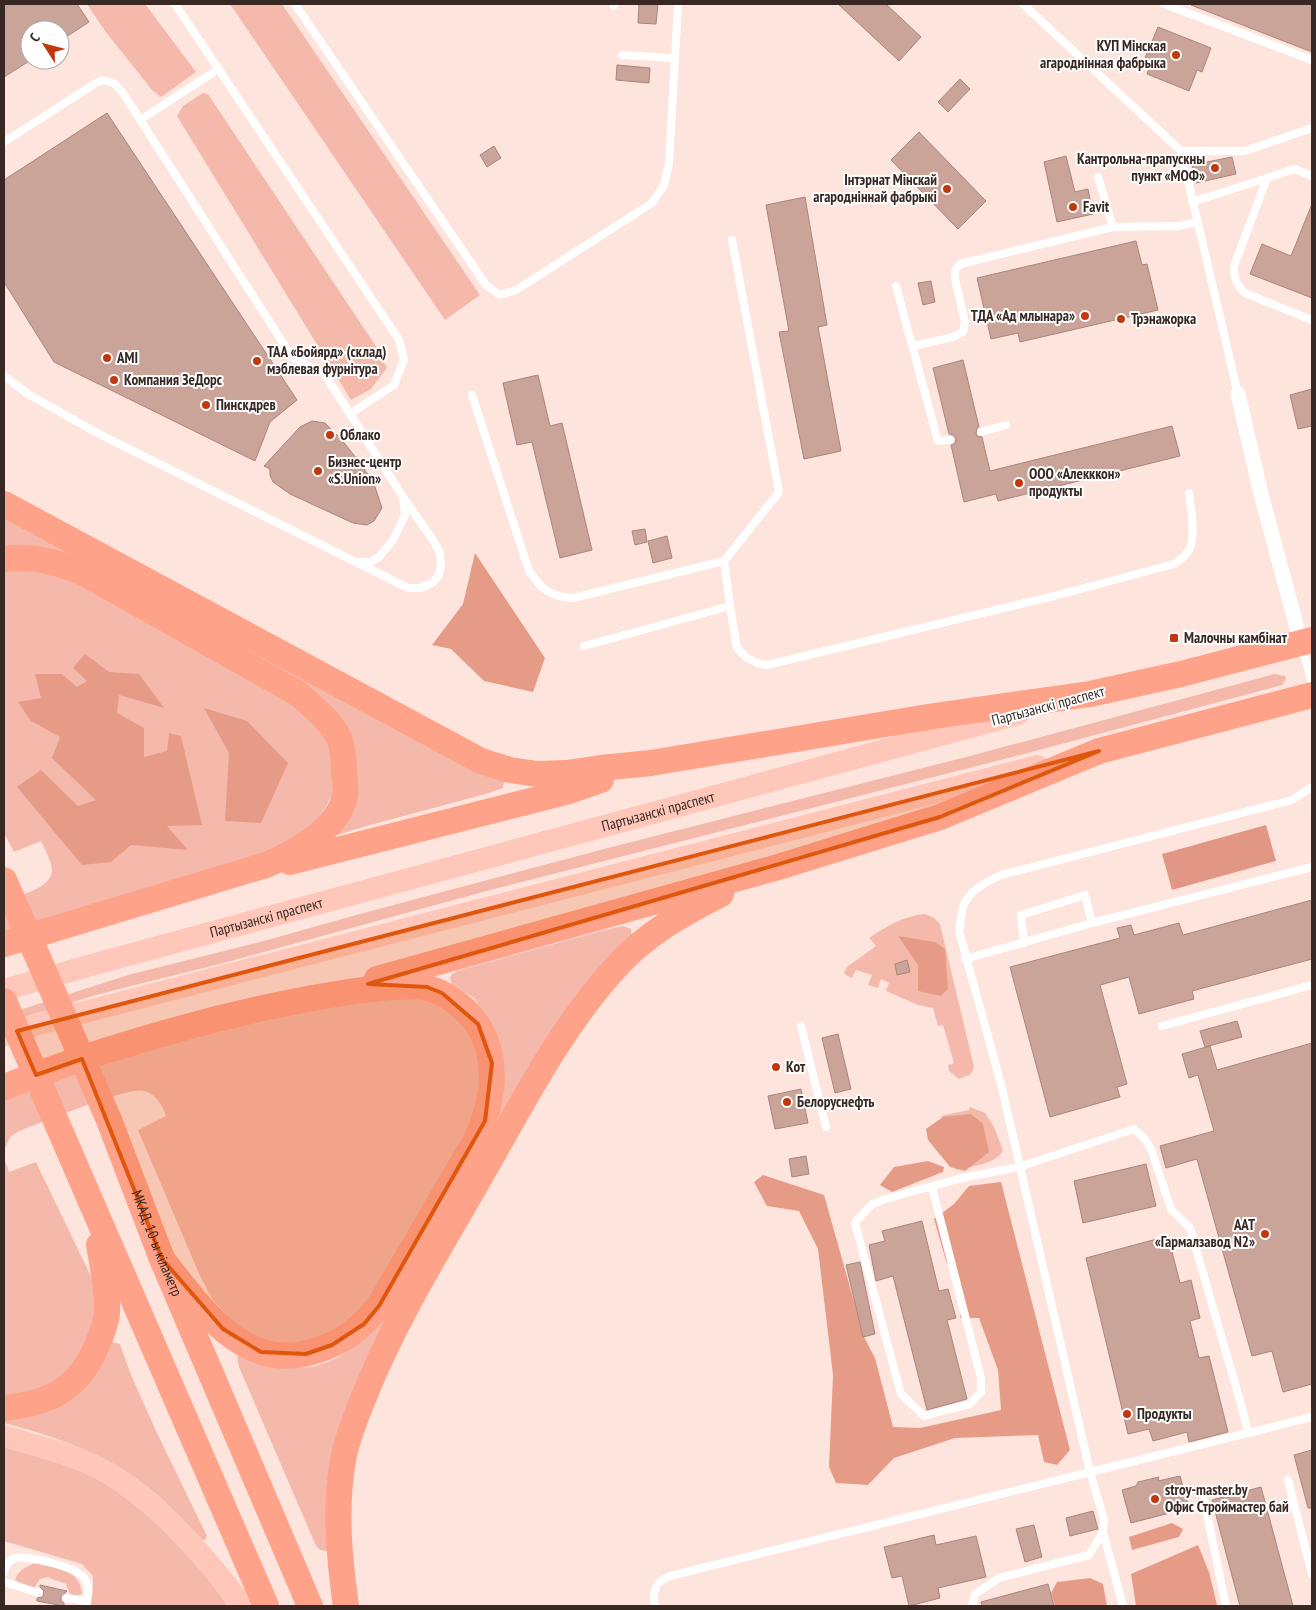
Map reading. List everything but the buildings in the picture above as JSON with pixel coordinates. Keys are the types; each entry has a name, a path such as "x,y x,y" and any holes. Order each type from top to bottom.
{"highway":[{"path":"4,504 481,761 510,770 537,774 566,773 651,763 934,716 1090,694"},
{"path":"4,558 18,557 46,560 61,564 96,580 297,693 323,716 339,739 344,762 345,795 339,812 329,824 310,841 283,859 4,944"},
{"name":"Партызанскі праспект","path":"1090,694 1181,674 1307,642"},
{"path":"316,997 428,963 775,868 940,817 1099,751 1312,695"},
{"path":"176,893 566,792 651,763"},
{"path":"346,1606 339,1556 338,1516 344,1455 354,1422 379,1359 413,1294 546,1062 575,1018 600,985 637,945 693,908 775,868"},
{"name":"МКАД, 10-ы кіламетр","path":"4,880 109,1120 162,1259 310,1606"},
{"path":"4,1087 117,1047 209,1021 316,997 365,989 411,986 427,987 442,993 469,1014 478,1024 490,1052 492,1063 492,1087 485,1121 379,1306 364,1324 349,1336 332,1345 306,1354 280,1356 261,1352 242,1344 223,1330 202,1310 162,1259"},
{"path":"4,1001 266,1606"},
{"path":"4,1408 24,1406 62,1392 77,1378 86,1366 102,1335 107,1315 107,1296 102,1260 88,1195"}],"main road":[{"name":"Партызанскі праспект","path":"4,990 1090,694"},
{"path":"4,1035 34,1025 1099,751"},
{"path":"4,1436 71,1456 107,1473 132,1489 186,1538 211,1565 243,1606"}],"street":[{"path":"1238,394 1261,494 1307,642"}],"lane":[{"path":"175,4 399,340 404,360 394,385 350,414"},
{"path":"295,4 486,285 500,295 516,290 652,203 664,185 669,164 678,4"},
{"path":"1023,4 1181,151 1238,394"},
{"path":"1164,4 1312,60"},
{"path":"622,55 674,58"},
{"path":"140,120 219,69"},
{"path":"4,142 104,80 114,83 140,120 292,357 325,375 403,497 434,540 440,553 439,575 432,583 420,588 408,588 99,434 28,394 4,376"},
{"path":"1181,151 1245,151 1312,128"},
{"path":"1192,202 1295,169 1312,176"},
{"path":"1098,177 1113,227"},
{"path":"1267,178 1234,266 1234,275 1238,285 1246,293 1312,320"},
{"path":"912,346 953,338 962,332 965,323 955,278 955,270 960,264 1113,227 1179,226 1197,222"},
{"path":"472,394 530,571 538,584 553,594 573,598 724,561 779,492 732,240"},
{"path":"896,286 938,440 950,440"},
{"path":"980,432 1006,425"},
{"path":"724,561 737,648 747,658 767,665 1045,598 1174,564 1183,558 1189,550 1191,542 1189,493"},
{"path":"354,562 372,562 379,557 393,540 405,515 403,497"},
{"path":"584,646 730,606"},
{"path":"1307,642 1312,682"},
{"path":"1123,1606 1103,1532 1104,1519 1090,1472 1018,1167 1001,1084 958,931 963,908 969,896 983,883 1001,875 1292,800 1312,787"},
{"path":"965,960 1092,923 1312,867"},
{"path":"1024,943 1021,915 1085,895 1092,923"},
{"path":"1162,1026 1312,985"},
{"path":"801,1026 826,1127"},
{"path":"932,1187 981,1378 981,1392 970,1404 924,1416 901,1394 855,1222 872,1205 882,1200 958,1179 1018,1167 1134,1129 1144,1138 1151,1149 1170,1209 1190,1228 1248,1433"},
{"path":"655,1606 653,1596 657,1583 670,1576 1312,1417"},
{"path":"1288,1480 1312,1574"},
{"path":"1204,1500 1226,1606"},
{"path":"972,1606 975,1594 999,1578 1089,1555 1103,1532"},
{"path":"4,1572 6,1564 14,1558 28,1557 76,1570 85,1578 88,1586 86,1604 66,1598"},
{"path":"4,1582 39,1593"}],"highlighted area":[{"path":"1099,751 940,817 368,984 427,987 442,993 478,1024 492,1063 485,1121 379,1306 364,1324 332,1345 306,1354 261,1352 223,1329 162,1259 82,1059 36,1075 17,1031"}],"shaded area":[{"path":"87,4 145,4 196,72 161,97 152,90 105,31"},
{"path":"230,4 282,4 480,295 445,320"},
{"path":"203,93 208,94 377,348 387,368 371,389 351,400 177,116 183,106"},
{"path":"4,515 504,781 503,788 331,837 353,789 299,682 4,550"},
{"path":"475,553 545,658 533,692 484,681 451,649 432,645 463,604"},
{"path":"17,568 66,577 286,695 329,737 334,779 332,795 324,810 312,825 272,851 4,931 4,900 40,887 46,883 52,871 50,859 41,841 14,852 4,833 4,571"},
{"path":"85,654 109,672 139,674 164,708 119,695 117,713 144,728 144,757 167,751 169,733 181,736 202,825 167,826 188,850 131,845 111,862 82,865 17,787 41,770 78,806 96,800 52,758 60,737 31,721 18,702 41,698 35,674 62,674 77,687 87,681 73,668"},
{"path":"1275,674 1285,676 1286,679 1282,685 1024,754 494,889 220,964 89,997 4,1026 4,1015 128,975 264,941 608,848 970,756"},
{"path":"204,708 247,721 288,763 261,823 225,821 229,753"},
{"path":"1266,825 1276,861 1172,890 1162,854"},
{"path":"925,914 934,918 940,924 974,1067 971,1074 959,1079 949,1071 948,1065 954,1063 943,1025 938,1026 933,1008 918,1005 886,991 889,983 881,979 878,988 868,985 872,975 856,970 852,978 844,972 847,967 876,946 869,938 902,919"},
{"path":"623,926 631,929 632,938 388,1322 330,1547 327,1551 320,1550 316,1546 239,1367 237,1357 241,1354 290,1367 305,1368 320,1365 348,1351 361,1341 374,1330 393,1308 501,1107 504,1093 504,1075 487,1016 474,998 452,984 451,975 457,971"},
{"path":"898,936 935,942 945,949 948,989 941,996 918,991 918,965"},
{"path":"417,992 462,1016 484,1069 473,1127 376,1295 327,1339 267,1345 233,1322 212,1299 200,1276 138,1130 166,1116 163,1108 152,1095 144,1091 135,1091 83,1106 19,1131 11,1136 4,1150 4,1097 111,1057 367,993"},
{"path":"970,1107 985,1113 994,1127 1003,1150 1000,1155 989,1162 956,1170 941,1116 969,1110"},
{"path":"971,1114 983,1124 989,1152 965,1171 950,1167 928,1140 926,1129 943,1117"},
{"path":"4,1158 9,1172 36,1162 99,1293 100,1307 82,1354 54,1385 4,1398"},
{"path":"928,1161 944,1167 943,1172 892,1192 880,1185 894,1167"},
{"path":"763,1175 824,1195 864,1337 875,1358 893,1427 920,1428 1001,1410 998,1370 979,1318 960,1318 963,1291 946,1261 934,1219 954,1204 969,1186 1001,1182 1070,1450 1057,1465 1044,1462 1038,1435 955,1438 894,1458 868,1485 836,1483 829,1467 833,1375 818,1249 799,1211 767,1206 754,1182"},
{"path":"112,1342 120,1344 131,1375 156,1431 207,1536 205,1540 198,1540 180,1517 159,1497 137,1479 112,1464 60,1440 4,1423 4,1416 33,1413 57,1407 77,1395 87,1385 101,1365"},
{"path":"4,1442 80,1470 115,1488 141,1506 201,1569 228,1606 91,1606 93,1576 82,1564 4,1541"},
{"path":"1172,1523 1183,1529 1179,1537 1132,1550 1129,1537"},
{"path":"1198,1545 1209,1572 1217,1605 1136,1606 1131,1574"},
{"path":"35,1563 58,1568 72,1574 80,1585 82,1594 76,1596 70,1594 66,1584 47,1577 40,1579 34,1588 15,1580 20,1571"},
{"path":"1090,1578 1103,1584 1107,1606 1055,1606 1051,1593 1057,1582"}],"place":[{"name":"КУП Мінская агароднінная фабрыка","path":"1176,55"},
{"name":"Кантрольна-прапускны пункт «МОФ»","path":"1215,168"},
{"name":"Інтэрнат Мінскай агародніннай фабрыкі","path":"947,189"},
{"name":"Favit","path":"1073,207"},
{"name":"ТДА «Ад млынара»","path":"1085,316"},
{"name":"Трэнажорка","path":"1121,319"},
{"name":"AMI","path":"107,358"},
{"name":"ТАА «Бойярд» (склад) мэблевая фурнітура","path":"257,361"},
{"name":"Компания ЗеДорс","path":"114,380"},
{"name":"Пинскдрев","path":"206,405"},
{"name":"Облако","path":"330,435"},
{"name":"Бизнес-центр «S.Union»","path":"318,471"},
{"name":"ООО «Алекккон» продукты","path":"1019,483"},
{"name":"Малочны камбінат","path":"1174,638"},
{"name":"Кот","path":"776,1067"},
{"name":"Белоруснефть","path":"787,1102"},
{"name":"ААТ «Гармалзавод N2»","path":"1265,1234"},
{"name":"Продукты","path":"1127,1414"},
{"name":"stroy-master.by Офис Строймастер бай","path":"1155,1499"}]}
